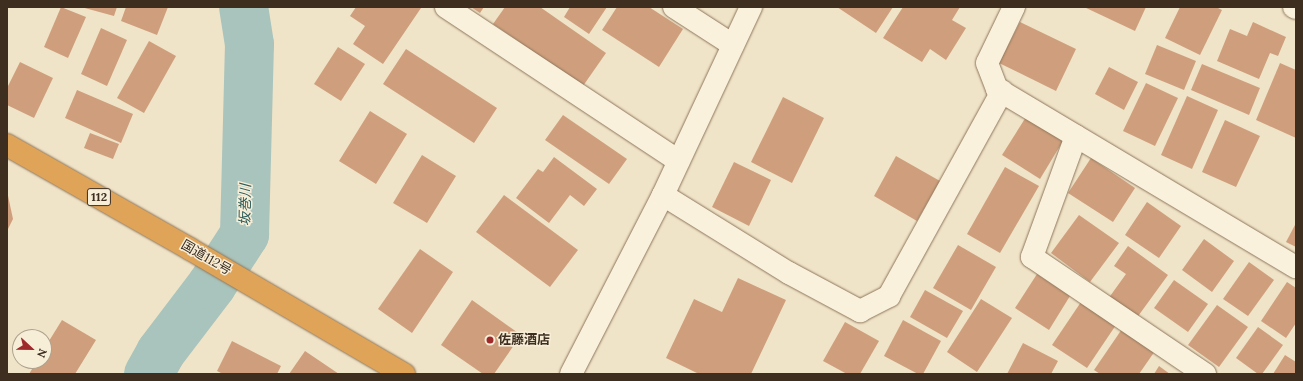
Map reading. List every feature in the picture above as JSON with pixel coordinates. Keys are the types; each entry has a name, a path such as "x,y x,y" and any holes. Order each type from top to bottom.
{"highway":[{"name":"国道112号","path":"7,146 190,249 404,374"}],"street":[{"path":"446,7 679,161"},
{"path":"674,7 733,45"},
{"path":"570,374 663,195 751,7"},
{"path":"1014,7 987,63 997,89 1296,267"},
{"path":"663,195 789,273 860,311 889,296 1002,91"},
{"path":"1076,136 1032,257 1205,374"}],"building":[{"path":"61,7 86,17 68,58 44,47"},
{"path":"81,7 117,7 114,16"},
{"path":"126,7 168,7 157,35 121,21"},
{"path":"356,7 421,8 383,64 353,44 365,26 350,16"},
{"path":"471,7 484,7 480,13"},
{"path":"505,7 540,7 606,53 583,86 493,24"},
{"path":"570,7 607,7 589,34 564,17"},
{"path":"617,7 649,7 683,29 659,67 602,30"},
{"path":"837,7 893,7 876,33"},
{"path":"903,7 960,7 952,20 966,28 946,60 930,49 922,62 883,38"},
{"path":"1084,7 1146,7 1135,31"},
{"path":"1180,7 1216,7 1222,10 1200,55 1165,38"},
{"path":"1020,22 1076,49 1056,91 999,63"},
{"path":"1253,22 1286,37 1278,56 1270,53 1259,79 1217,61 1230,29 1247,36"},
{"path":"101,28 127,40 107,86 81,74"},
{"path":"149,41 176,56 144,113 117,98"},
{"path":"1157,45 1196,61 1184,90 1145,74"},
{"path":"338,47 365,64 341,101 314,84"},
{"path":"406,49 497,108 474,143 383,84"},
{"path":"20,62 53,78 34,118 7,105 7,88"},
{"path":"1280,63 1296,70 1296,138 1256,120"},
{"path":"1202,64 1260,88 1249,115 1191,90"},
{"path":"1109,67 1138,82 1124,110 1095,94"},
{"path":"1146,83 1178,98 1155,146 1123,131"},
{"path":"77,90 133,114 121,143 65,118"},
{"path":"1187,96 1218,110 1192,169 1161,155"},
{"path":"783,97 824,118 792,183 751,162"},
{"path":"370,111 407,134 376,184 339,161"},
{"path":"563,115 627,159 609,184 545,140"},
{"path":"1026,117 1063,141 1040,179 1002,155"},
{"path":"1225,120 1260,136 1236,187 1202,172"},
{"path":"90,133 119,144 113,159 84,148"},
{"path":"422,155 456,176 427,223 393,203"},
{"path":"896,156 940,181 917,221 874,196"},
{"path":"554,157 597,189 584,206 570,195 549,223 516,198 538,169 543,172"},
{"path":"1091,158 1135,188 1113,222 1068,193"},
{"path":"734,162 771,180 749,226 712,207"},
{"path":"1005,167 1039,186 1000,253 967,234"},
{"path":"7,191 13,219 7,231"},
{"path":"504,195 578,250 550,287 476,232"},
{"path":"1147,202 1181,226 1159,258 1125,235"},
{"path":"1079,215 1119,243 1090,282 1051,253"},
{"path":"1296,223 1296,247 1286,242"},
{"path":"1204,239 1234,261 1212,292 1182,270"},
{"path":"958,245 996,267 971,310 933,288"},
{"path":"1128,246 1168,275 1136,319 1108,299 1126,274 1114,266"},
{"path":"420,249 453,272 412,333 378,309"},
{"path":"1249,262 1274,280 1248,316 1223,299"},
{"path":"1037,274 1070,296 1049,330 1015,308"},
{"path":"738,278 786,300 751,374 699,374 666,358 694,299 722,312"},
{"path":"1174,280 1208,304 1188,332 1154,308"},
{"path":"1287,282 1296,288 1296,323 1286,338 1261,321"},
{"path":"925,290 963,311 947,338 910,317"},
{"path":"981,299 1012,318 977,372 947,352"},
{"path":"1083,299 1118,322 1087,368 1052,345"},
{"path":"472,300 521,335 494,374 483,374 441,345"},
{"path":"1217,305 1248,327 1219,367 1188,345"},
{"path":"62,320 96,340 75,374 29,374 32,369 52,369 52,336"},
{"path":"903,320 941,341 923,374 918,374 884,356"},
{"path":"845,322 879,341 860,374 847,374 823,361"},
{"path":"1258,327 1283,345 1262,374 1258,374 1236,358"},
{"path":"1122,329 1155,351 1139,374 1100,374 1094,370"},
{"path":"232,341 281,366 277,374 223,374 217,371"},
{"path":"1023,343 1058,361 1051,374 1007,374"},
{"path":"305,351 339,374 289,374"},
{"path":"1285,355 1296,362 1296,374 1273,374"},
{"path":"1159,366 1170,374 1154,374"}],"waterway":[{"name":"坂巻川","path":"148,374 160,352 211,285 244,234 249,44 243,7"}],"place":[{"name":"佐藤酒店","path":"490,340"}]}
